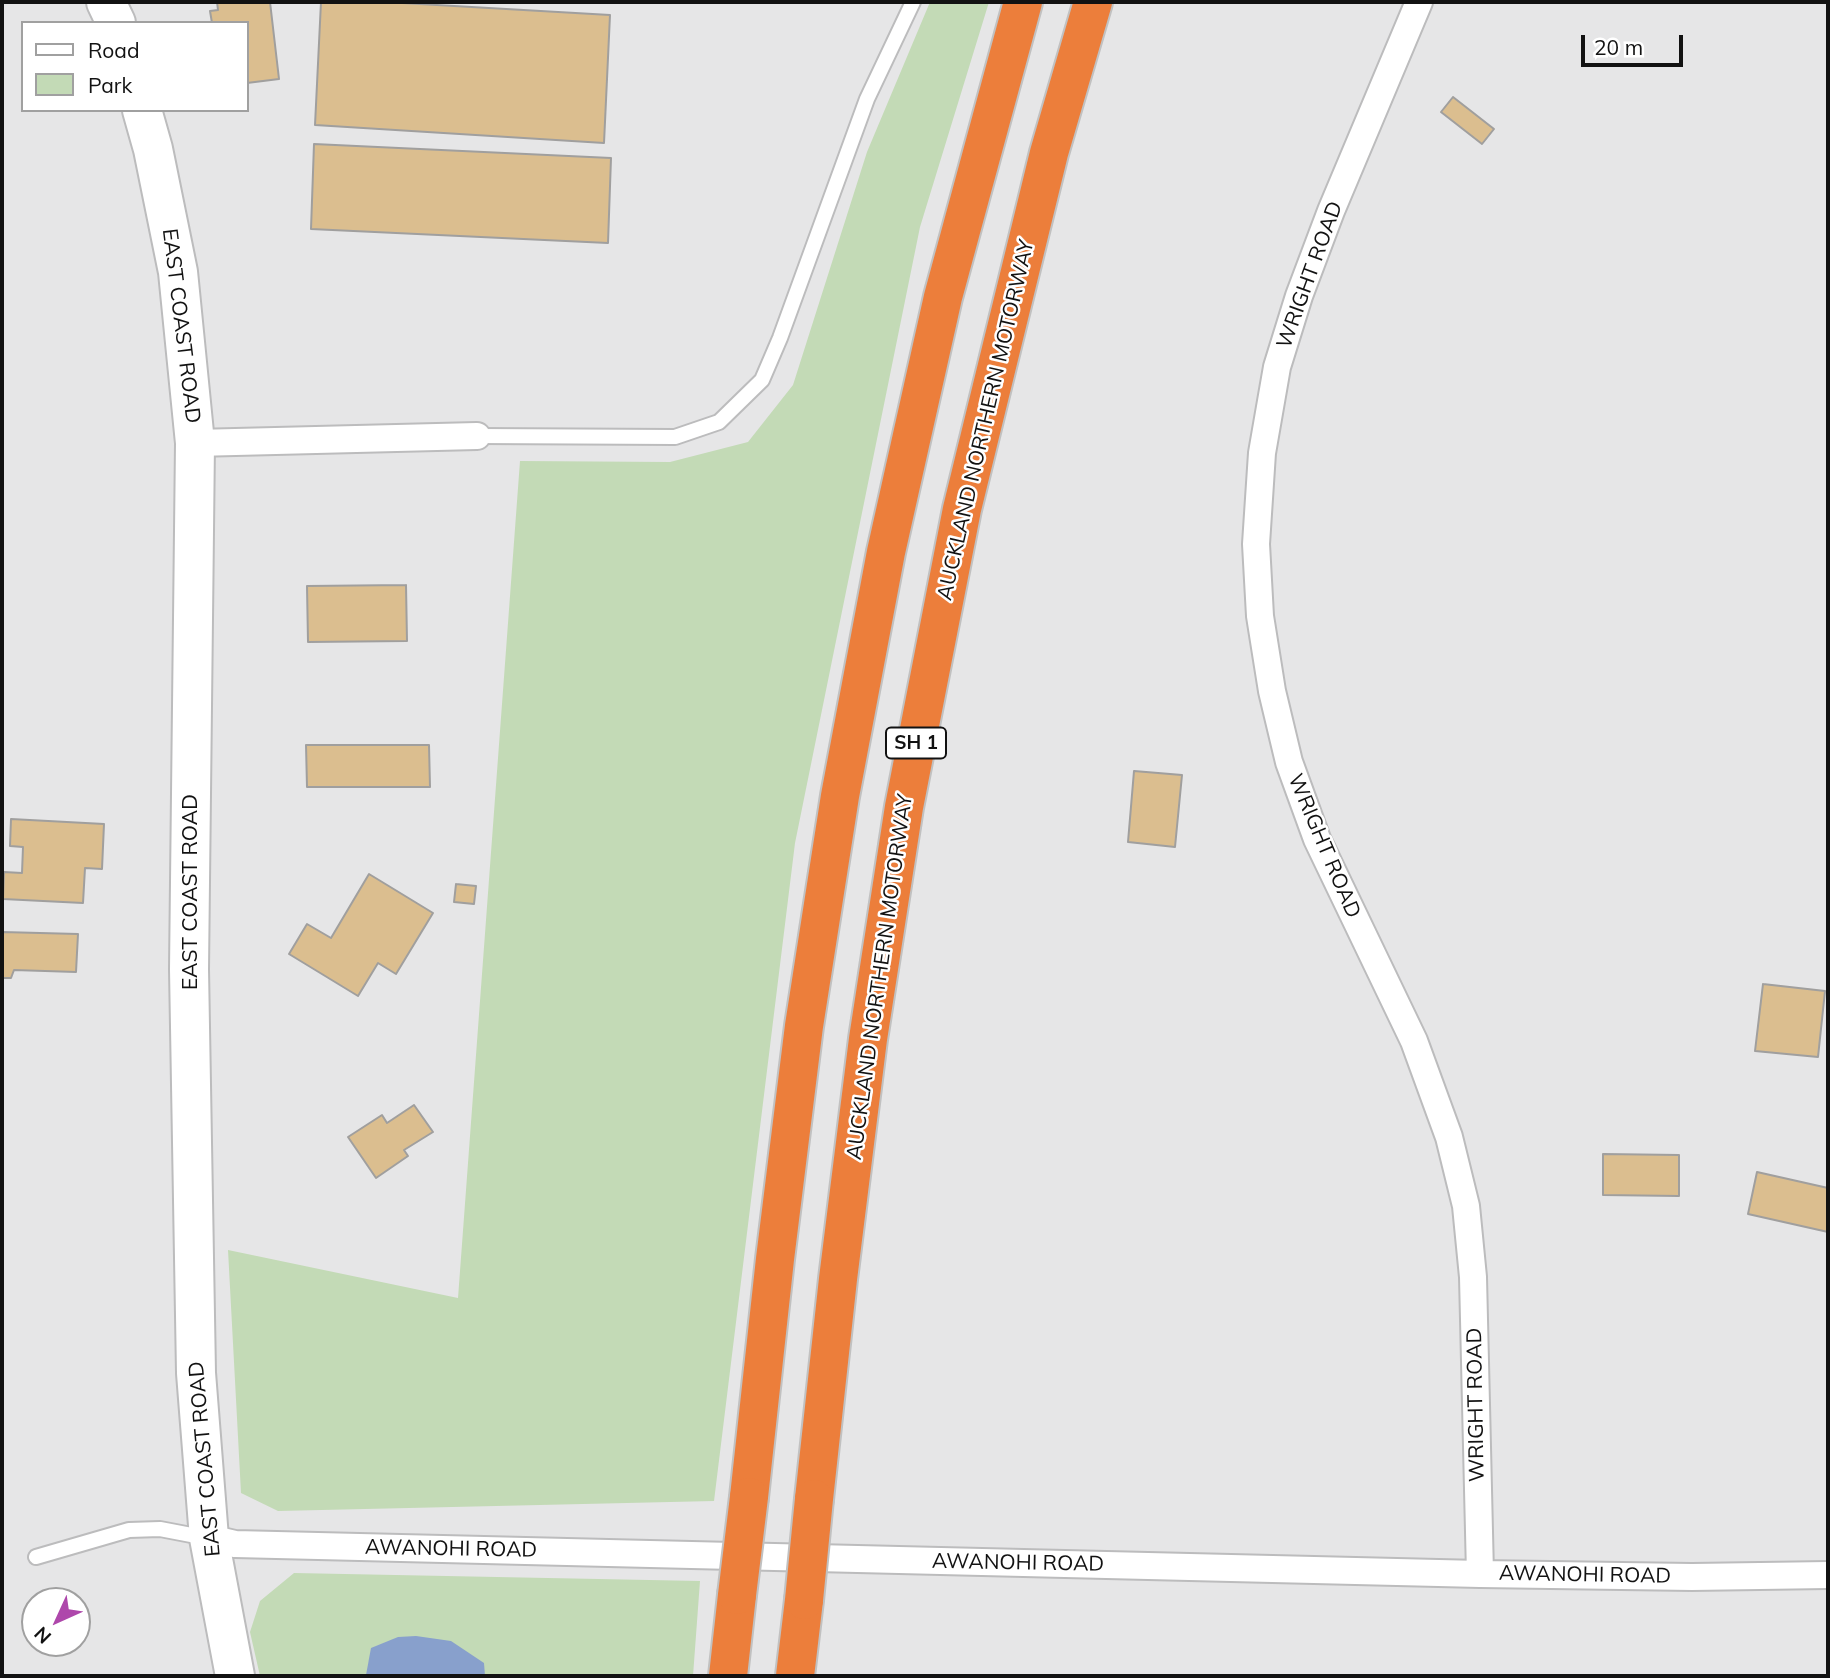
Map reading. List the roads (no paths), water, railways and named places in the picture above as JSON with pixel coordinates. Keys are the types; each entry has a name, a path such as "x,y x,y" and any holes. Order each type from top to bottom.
{"highway":[{"path":"728,1676 804,1026 840,796 886,552 943,297 1023,2"},
{"name":"AUCKLAND NORTHERN MOTORWAY","path":"795,1676 838,1279 866,1052 904,807 974,457 1046,166 1093,2"}],"main road":[{"path":"106,2 115,21"},
{"name":"EAST COAST ROAD","path":"143,112 153,149 178,272 195,443 189,970 196,1373 209,1538 235,1676"}],"street":[{"name":"WRIGHT ROAD","path":"1419,2 1298,296 1277,367 1264,441 1256,544 1260,616 1272,691 1289,762 1317,839 1414,1041 1449,1137 1466,1206 1473,1277 1480,1574"},
{"path":"195,443 477,436"},
{"name":"AWANOHI ROAD","path":"209,1538 235,1544 1480,1574 1828,1575"}],"lane":[{"path":"477,436 675,438 719,422 762,380 780,338 867,99 913,2"},
{"path":"36,1557 129,1530 160,1529 209,1538"}],"water":[{"path":"416,1636 451,1641 484,1663 485,1676 366,1675 371,1648 398,1637"}]}
